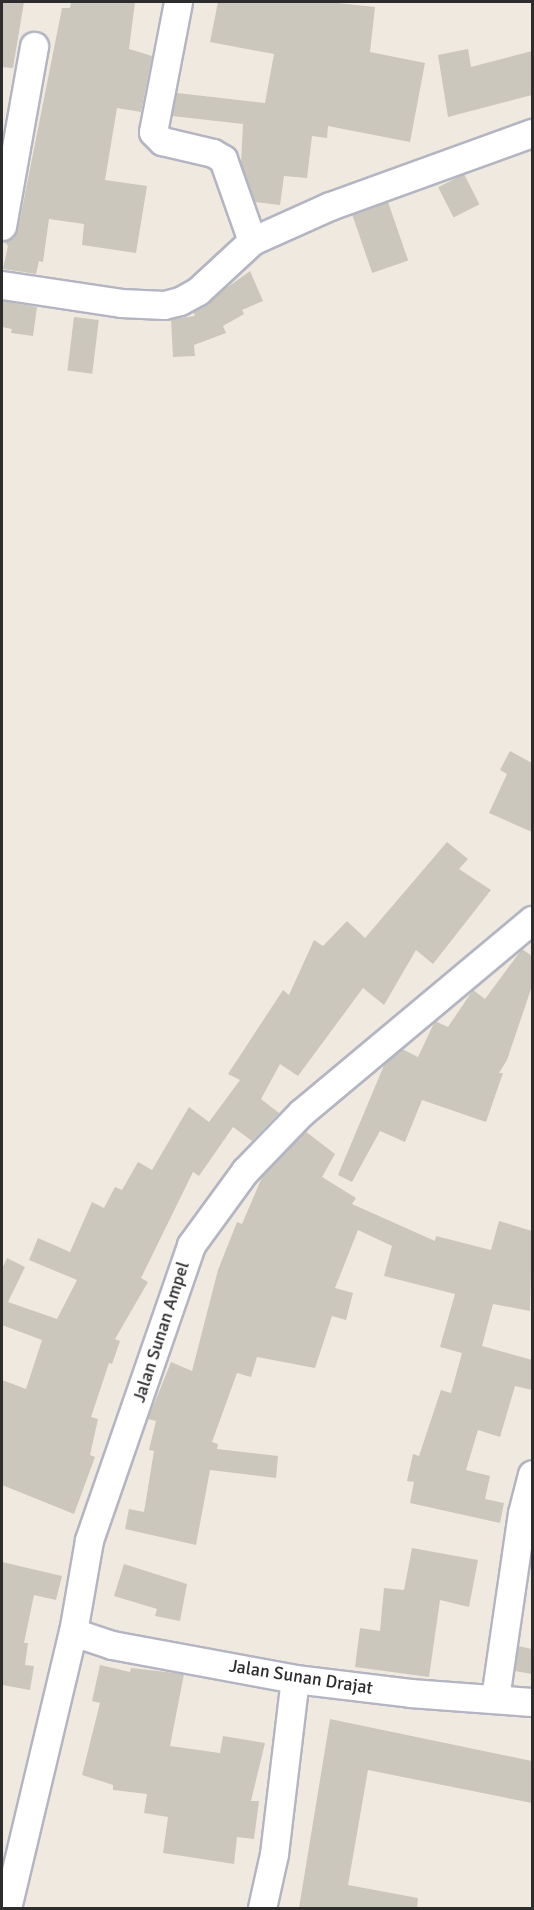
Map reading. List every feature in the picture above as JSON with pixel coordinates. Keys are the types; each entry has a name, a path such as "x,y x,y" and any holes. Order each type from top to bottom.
{"street":[{"path":"178,2 153,132 162,141 213,153 223,159 252,241"},
{"path":"2,226 34,46"},
{"path":"2,285 40,293 164,305 198,291 252,241 330,206 532,133"},
{"name":"Jalan Sunan Ampel","path":"7,1908 73,1632 89,1540 191,1245 245,1171 301,1113 532,920"},
{"path":"495,1698 522,1513 532,1474"},
{"name":"Jalan Sunan Drajat","path":"73,1632 112,1644 294,1679 410,1693 532,1702"},
{"path":"262,1908 274,1854 294,1679"}],"building":[{"path":"2,2 24,2 13,68 2,67"},
{"path":"71,2 135,2 129,49 152,56 141,112 117,108 105,180 147,186 136,253 82,245 84,224 49,219 43,262 39,261 36,274 3,269 8,246 4,241 14,237 18,229 62,8 70,8"},
{"path":"218,2 328,2 375,7 370,52 425,63 410,142 328,126 327,138 312,136 307,178 284,176 280,205 255,202 241,163 243,124 172,116 177,93 265,103 274,54 210,42"},
{"path":"468,49 471,67 532,51 532,95 448,117 438,55"},
{"path":"464,174 479,204 454,217 438,187"},
{"path":"388,202 408,261 372,273 352,214"},
{"path":"250,271 263,301 242,310 244,314 223,326 226,333 194,345 195,356 173,357 171,319 195,316 193,312"},
{"path":"2,301 37,307 33,336 11,333 12,329 2,327"},
{"path":"74,317 99,320 92,374 67,371"},
{"path":"510,751 532,763 532,832 489,813 507,774 500,770"},
{"path":"447,842 468,859 459,869 491,890 433,964 416,950 384,1005 363,988 298,1076 280,1064 261,1099 279,1113 252,1141 233,1127 199,1176 193,1172 141,1278 148,1282 115,1339 120,1341 112,1364 109,1363 91,1417 98,1419 90,1455 95,1457 74,1514 2,1485 2,1380 26,1389 42,1340 2,1325 2,1269 7,1258 25,1267 8,1302 57,1319 77,1280 29,1260 38,1238 70,1252 92,1202 104,1208 115,1187 122,1190 138,1162 152,1170 189,1107 209,1122 240,1080 228,1074 283,990 289,995 314,940 323,946 347,921 365,938"},
{"path":"522,949 532,956 532,986 507,1060 499,1073 503,1073 486,1122 422,1100 405,1142 380,1131 352,1182 338,1175 385,1063 402,1049 418,1057 435,1021 448,1027 473,990 485,999"},
{"path":"305,1131 335,1154 322,1177 356,1198 352,1204 435,1241 436,1236 491,1250 499,1221 532,1231 530,1311 493,1304 482,1346 532,1360 532,1390 515,1386 500,1437 478,1430 466,1470 490,1476 485,1499 504,1503 500,1523 410,1503 414,1482 407,1481 413,1454 419,1456 441,1390 451,1393 462,1353 440,1347 455,1294 384,1276 392,1246 358,1230 335,1288 353,1293 346,1320 332,1316 315,1368 257,1357 251,1377 237,1373 212,1442 218,1444 217,1449 278,1456 276,1478 210,1470 196,1545 125,1529 129,1509 144,1512 154,1451 149,1450 156,1421 148,1419 171,1362 192,1371 218,1270 237,1222 242,1224 263,1175"},
{"path":"412,1548 478,1560 469,1607 440,1600 429,1677 355,1667 360,1628 380,1631 384,1588 404,1590"},
{"path":"2,1562 62,1576 56,1600 34,1595 24,1643 28,1643 25,1665 34,1666 30,1690 2,1685"},
{"path":"124,1564 187,1584 180,1621 155,1616 157,1609 114,1596"},
{"path":"518,1646 532,1649 532,1674 515,1671"},
{"path":"100,1665 130,1672 131,1668 184,1674 170,1746 220,1753 223,1736 265,1743 251,1801 259,1801 254,1839 237,1837 234,1864 163,1853 168,1817 144,1813 147,1794 113,1790 113,1785 82,1775 100,1703 92,1701"},
{"path":"330,1719 532,1761 532,1803 368,1770 348,1885 418,1898 417,1908 299,1908"}]}
